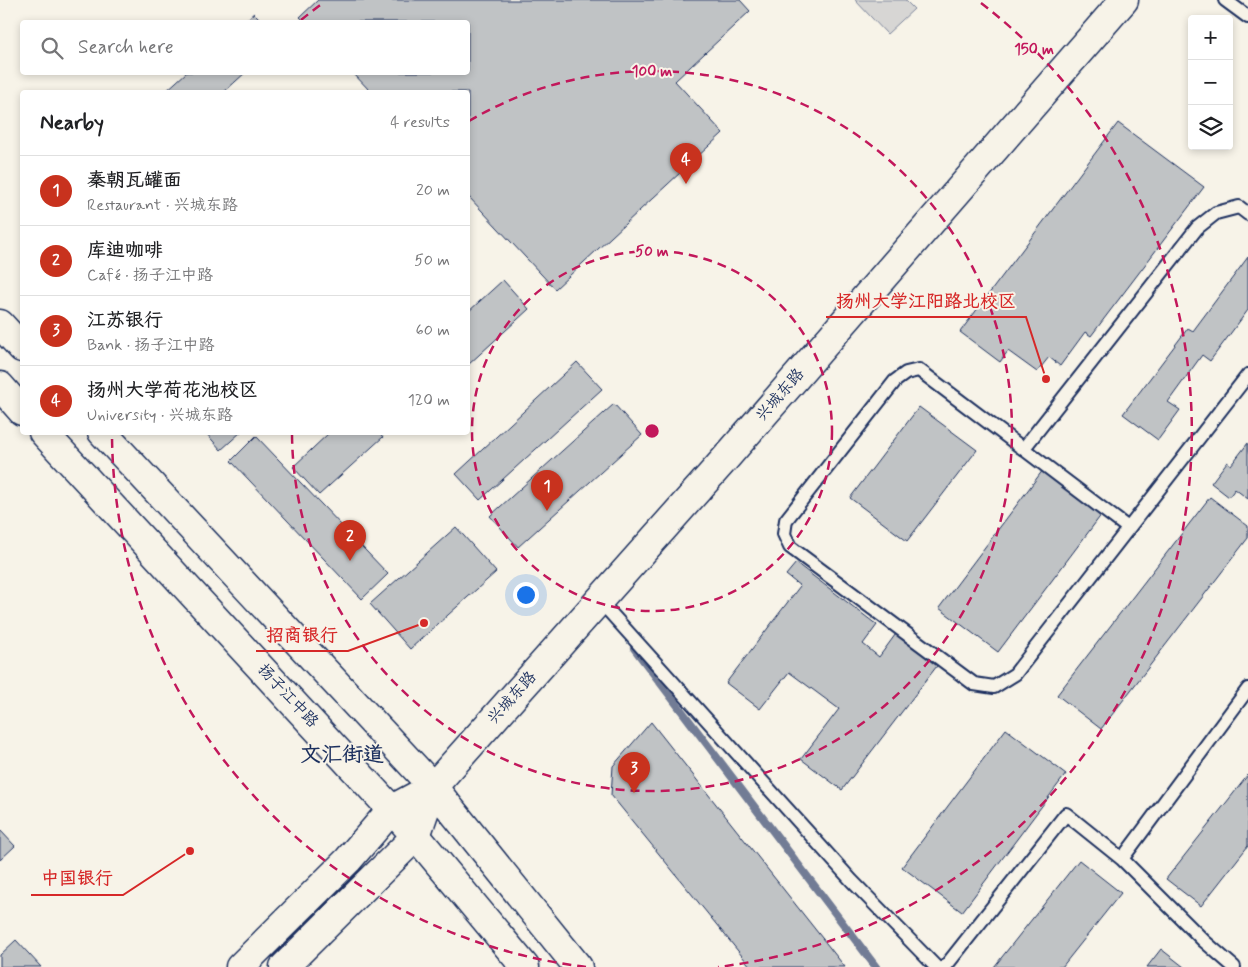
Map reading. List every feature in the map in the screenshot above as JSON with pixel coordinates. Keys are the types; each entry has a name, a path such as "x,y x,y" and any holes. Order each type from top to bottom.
{"street":[{"name":"兴城东路","path":"240,967 348,860 392,809 433,787 725,459 1124,0"},
{"path":"0,324 20,346"},
{"path":"0,386 20,409"},
{"name":"扬子江中路","path":"46,435 392,809 525,967"},
{"path":"105,435 433,787 578,967"},
{"name":"兴城东路","path":"284,967 416,836 433,787"}],"lane":[{"path":"1225,0 1248,17"},
{"path":"1024,448 1196,228 1216,213 1240,207 1248,214"},
{"path":"1128,528 919,370 906,372 895,382 786,520 784,534 790,547 974,684 994,687 1015,674 1248,375"},
{"path":"599,600 852,881 936,967"},
{"path":"1122,859 1248,689"},
{"path":"945,967 1066,814 1122,859 1204,941 1234,967"}],"shaded area":[{"path":"855,0 905,0 914,9 887,34"}],"building":[{"path":"318,0 740,0 750,11 675,81 723,133 555,289 470,198 470,90 369,90 355,75 470,75 470,20 303,20 300,17"},
{"path":"254,13 261,20 245,20"},
{"path":"184,75 243,75 226,90 167,90"},
{"path":"1118,123 1204,187 1091,336 1085,332 1060,366 1049,357 1037,372 1008,351 1000,362 960,332"},
{"path":"1248,257 1248,310 1210,361 1202,355 1168,402 1180,410 1158,440 1123,414 1188,328 1193,331"},
{"path":"503,280 529,309 470,363 470,310"},
{"path":"577,362 602,389 480,500 456,474"},
{"path":"614,404 642,435 518,547 490,516"},
{"path":"919,407 977,450 907,541 850,498"},
{"path":"208,435 238,435 221,450"},
{"path":"327,435 381,435 383,437 319,495 293,467"},
{"path":"256,436 388,574 362,599 231,461"},
{"path":"1248,443 1248,499 1235,489 1229,497 1211,483 1227,462 1231,465"},
{"path":"1043,470 1102,514 998,652 939,608"},
{"path":"1210,497 1248,526 1248,538 1101,729 1057,695"},
{"path":"456,527 496,572 410,649 370,604"},
{"path":"796,563 877,625 863,644 879,657 898,631 940,662 842,790 801,759 839,709 789,672 760,709 726,683 800,586 786,575"},
{"path":"651,722 845,967 751,967 611,795 613,766"},
{"path":"1006,729 1066,774 962,912 902,867"},
{"path":"1248,775 1248,846 1201,906 1166,879"},
{"path":"0,830 15,846 0,860"},
{"path":"1079,860 1121,893 1062,967 994,967"},
{"path":"16,940 41,967 0,967 0,955"},
{"path":"1161,949 1184,967 1147,967"}],"waterway":[{"path":"634,648 876,967"}],"place":[{"name":"扬州大学荷花池校区","path":"686,184"},
{"name":"扬州大学江阳路北校区","path":"1046,379"},
{"name":"秦朝瓦罐面","path":"547,511"},
{"name":"库迪咖啡","path":"350,561"},
{"name":"招商银行","path":"424,623"},
{"name":"江苏银行","path":"634,793"},
{"name":"中国银行","path":"190,851"}],"district":[{"name":"文汇街道","path":"342,755"}]}
